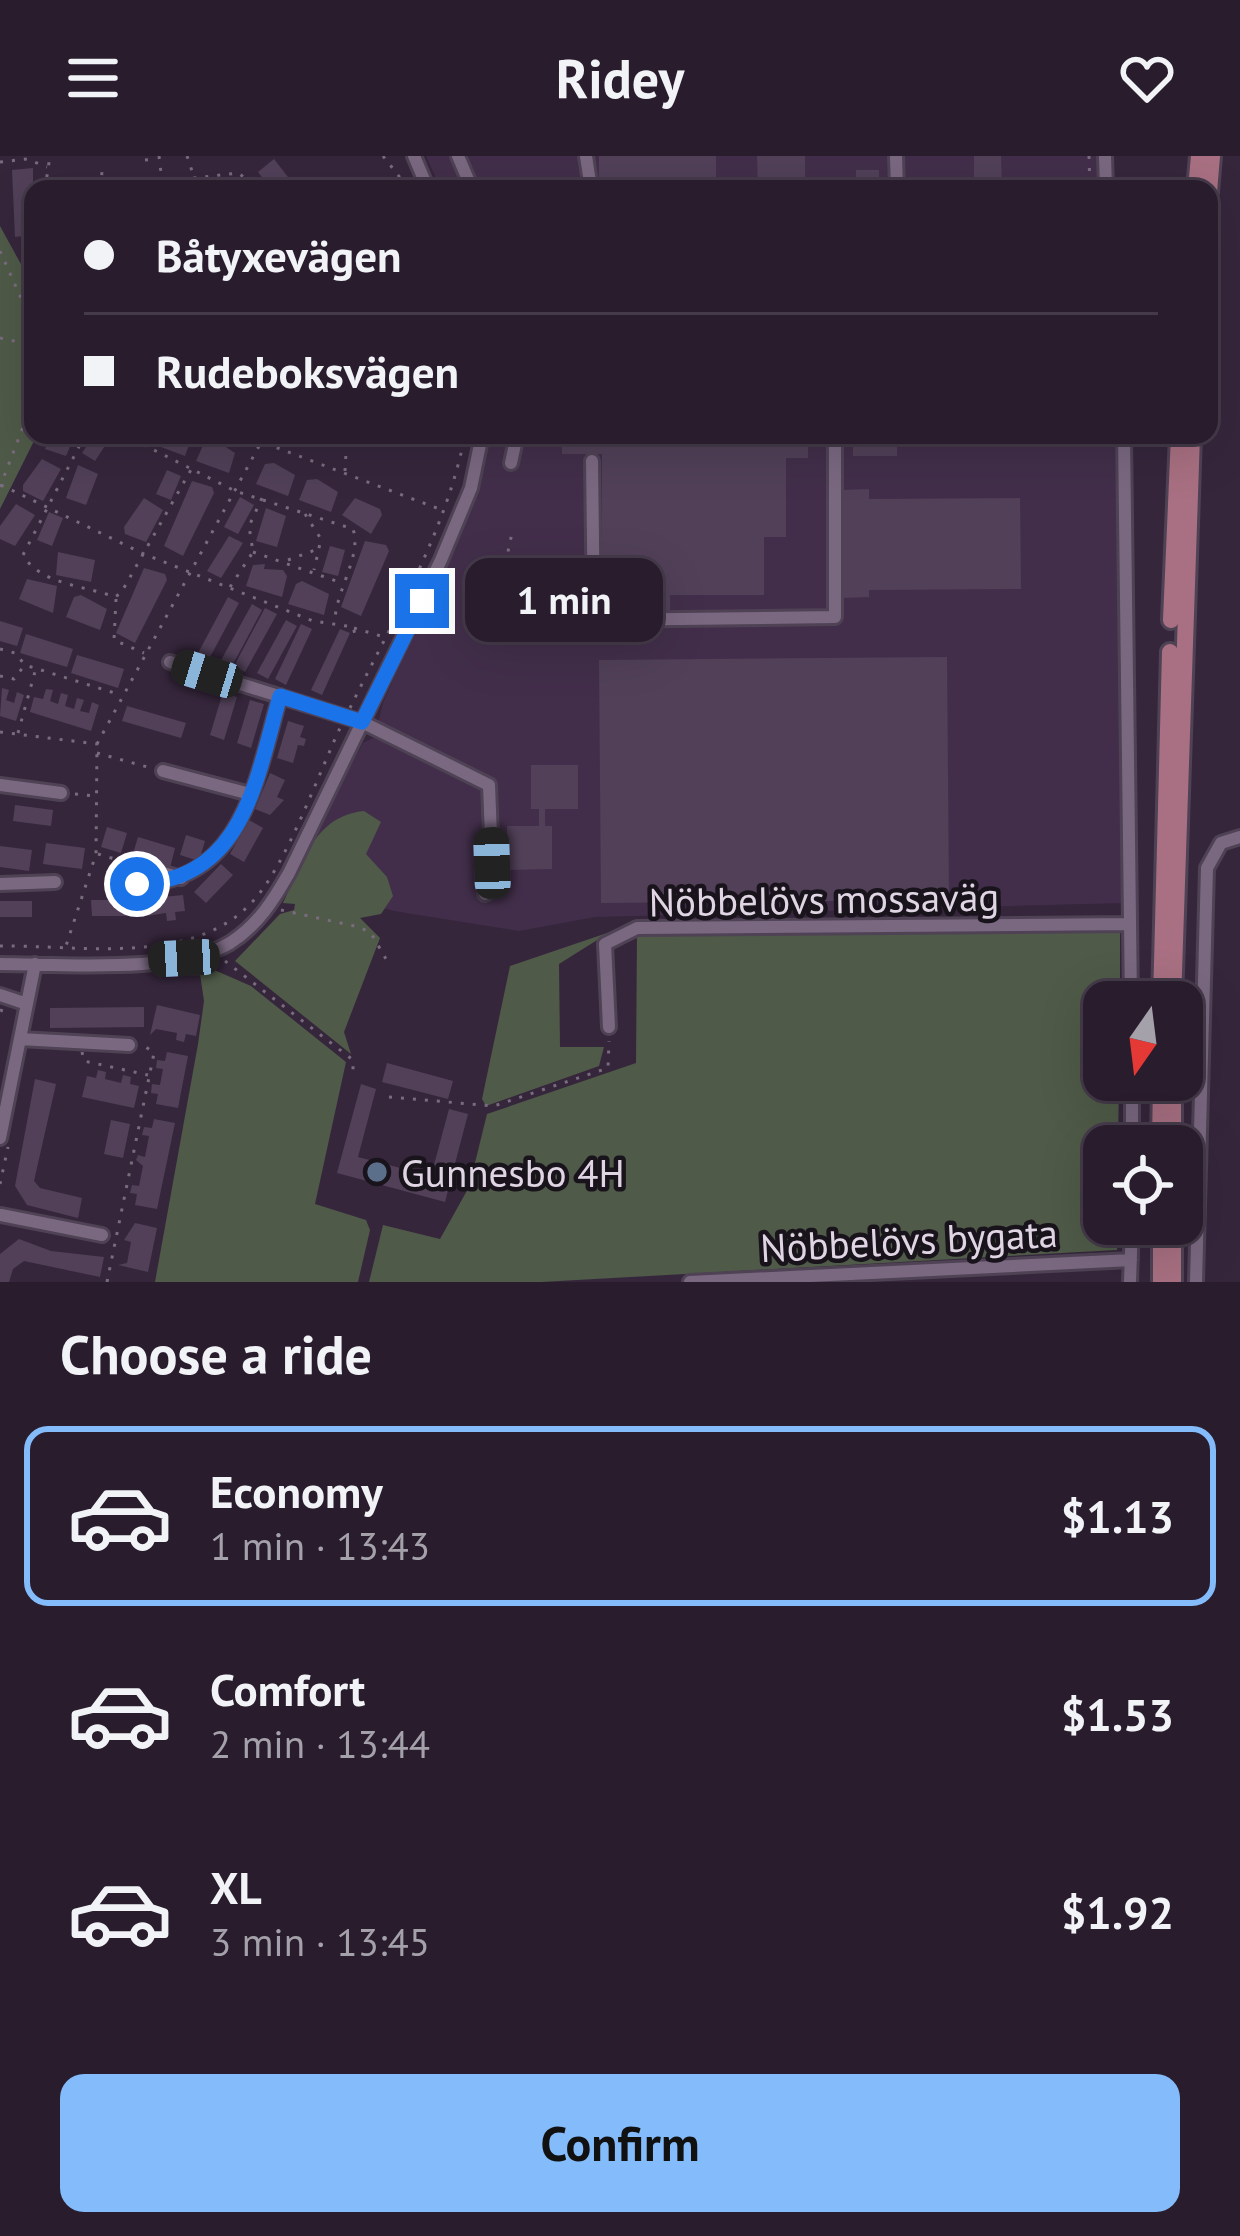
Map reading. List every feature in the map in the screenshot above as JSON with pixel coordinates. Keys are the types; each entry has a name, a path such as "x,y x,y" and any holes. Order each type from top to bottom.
{"main road":[{"path":"1162,981 1179,444"},
{"path":"1174,981 1192,444"},
{"path":"1161,1245 1161,1282"},
{"path":"1173,1245 1173,1282"}],"street":[{"path":"0,964 184,958 220,948 269,907 460,518 480,444"},
{"path":"511,463 515,444"},
{"path":"592,460 594,620 835,617 835,444"},
{"path":"1124,444 1131,981"},
{"path":"170,662 362,722 489,785 493,888 484,894"},
{"path":"128,862 127,883 181,878 216,856 250,794 280,696"},
{"path":"164,771 250,794"},
{"path":"0,785 61,793"},
{"path":"1196,1282 1207,868 1221,843 1240,836"},
{"path":"0,884 55,882"},
{"name":"Nöbbelövs mossaväg","path":"609,1027 605,944 637,928 1130,924"},
{"path":"0,1138 7,1068 20,1039 35,964"},
{"path":"0,995 27,1004"},
{"path":"20,1039 129,1045"},
{"path":"0,1214 102,1235"},
{"path":"1130,1282 1131,1245"},
{"name":"Nöbbelövs bygata","path":"690,1282 1131,1260"}],"path":[{"path":"46,180 50,156"},
{"path":"187,156 195,179"},
{"path":"383,156 402,180"},
{"path":"145,160 159,157"},
{"path":"0,162 27,159 47,167"},
{"path":"101,180 103,165"},
{"path":"184,180 245,173 252,180"},
{"path":"0,251 24,305"},
{"path":"24,425 1,486 214,582 320,622 385,638"},
{"path":"81,444 22,555 26,563 53,579 116,596"},
{"path":"151,444 235,491 344,524 356,534 340,583 335,622"},
{"path":"63,963 64,945 96,854 97,743 261,444"},
{"path":"268,444 444,511"},
{"path":"345,472 347,444"},
{"path":"0,946 176,943 213,932 257,898 444,511 463,444"},
{"path":"146,653 114,640 116,596 192,468"},
{"path":"230,587 253,551 249,526 262,497"},
{"path":"303,512 321,539 314,572"},
{"path":"503,575 512,533"},
{"path":"286,562 320,548"},
{"path":"253,551 340,583"},
{"path":"212,590 214,582"},
{"path":"245,604 250,594"},
{"path":"280,618 285,609"},
{"path":"317,632 320,622"},
{"path":"352,627 356,638"},
{"path":"0,649 15,653 25,664 123,695"},
{"path":"0,676 14,680 25,664"},
{"path":"17,734 36,668"},
{"path":"0,732 97,743"},
{"path":"95,753 164,771"},
{"path":"61,793 96,796"},
{"path":"96,854 128,862"},
{"path":"55,882 84,888"},
{"path":"275,914 287,909 359,927 371,933 386,958"},
{"path":"225,961 353,1060 353,1073"},
{"path":"389,1097 494,1106 608,1068 609,1027"},
{"path":"81,1045 83,1061 149,1075"},
{"path":"107,1282 153,1048 129,1045"}],"shaded area":[{"path":"426,156 1100,156 1101,180 437,180"},
{"path":"486,444 1118,444 1123,903 595,917 519,931 394,911 288,884 363,743 375,737 383,703 476,494"}],"green space":[{"path":"0,226 24,270 24,444 32,444 0,509"},
{"path":"364,811 381,822 366,854 387,877 393,896 381,914 360,918 380,938 344,1032 351,1054 235,961 280,914 294,910 295,904 283,903 322,832 347,815"},
{"path":"1120,928 1120,981 1083,981 1083,1101 1119,1101 1118,1125 1083,1125 1083,1245 1117,1245 1117,1250 541,1282 369,1282 383,1225 440,1239 469,1187 487,1114 636,1063 637,933"},
{"path":"610,932 559,964 560,1047 604,1047 599,1066 486,1106 482,1099 510,966"},
{"path":"212,969 251,986 346,1062 315,1204 366,1220 370,1230 358,1282 155,1282 198,1044 204,1001 200,974"}],"building":[{"path":"599,156 716,156 716,180 599,180"},
{"path":"757,156 805,156 805,180 758,180"},
{"path":"974,156 1001,156 1002,180 974,180"},
{"path":"274,159 290,180 264,180 258,172"},
{"path":"33,168 33,180 24,180 24,236 15,237 12,170"},
{"path":"856,170 879,170 879,180 856,180"},
{"path":"47,444 71,444 66,456 45,449"},
{"path":"88,444 106,444 95,461 82,453"},
{"path":"153,444 189,444 185,456"},
{"path":"204,444 221,444 235,453 229,473 196,461"},
{"path":"562,444 808,444 808,458 786,458 786,537 764,537 764,595 670,595 670,610 655,610 655,595 629,595 629,559 602,559 602,454 562,454"},
{"path":"853,444 897,444 897,456 853,456"},
{"path":"42,459 61,469 43,501 23,491"},
{"path":"274,463 295,475 288,496 256,484 265,464"},
{"path":"78,465 98,474 86,505 66,498"},
{"path":"167,470 181,476 171,500 156,494"},
{"path":"317,479 338,492 331,512 299,500 307,480"},
{"path":"192,481 212,487 214,493 183,556 164,546"},
{"path":"869,489 869,499 1020,498 1021,589 869,590 869,597 843,598 842,490"},
{"path":"240,497 254,505 238,534 224,527"},
{"path":"144,498 163,510 146,542 125,534 124,527"},
{"path":"355,498 380,509 382,515 371,534 342,515"},
{"path":"16,504 35,515 15,546 0,539 0,526"},
{"path":"266,508 286,516 277,547 256,541"},
{"path":"49,512 63,518 52,546 37,540"},
{"path":"229,536 243,543 221,578 207,571"},
{"path":"365,541 386,545 389,551 361,616 341,607"},
{"path":"330,546 345,550 338,576 322,572"},
{"path":"58,552 95,560 91,582 56,575"},
{"path":"265,564 264,569 283,570 287,576 282,597 246,586 253,565"},
{"path":"144,568 165,574 167,580 135,643 116,633"},
{"path":"27,579 57,586 53,613 19,599"},
{"path":"302,581 329,594 324,615 288,604"},
{"path":"81,595 107,609 100,630 66,617 74,597"},
{"path":"228,597 239,603 208,661 197,655"},
{"path":"252,604 262,610 231,668 220,662"},
{"path":"265,608 277,614 245,672 234,666"},
{"path":"286,620 297,626 268,679 257,673"},
{"path":"0,621 23,628 17,646 0,641"},
{"path":"301,624 312,629 286,685 275,679"},
{"path":"603,628 632,628 632,645 603,645"},
{"path":"340,629 350,633 322,695 311,690"},
{"path":"26,634 73,649 67,667 20,653"},
{"path":"77,655 124,669 118,688 71,673"},
{"path":"947,657 949,900 601,903 599,660"},
{"path":"2,688 9,690 6,700 14,703 17,692 24,695 16,721 0,716"},
{"path":"46,689 53,690 50,701 58,704 61,693 68,695 65,706 74,709 77,698 84,700 80,711 89,713 92,702 99,705 91,731 30,712 34,697 43,699"},
{"path":"223,692 237,697 224,740 210,735"},
{"path":"250,700 264,704 251,748 237,743"},
{"path":"127,706 186,723 181,738 122,721"},
{"path":"288,721 304,726 300,737 306,739 304,746 298,745 293,763 277,758"},
{"path":"531,765 578,765 578,809 545,809 545,826 552,826 552,869 507,870 507,826 539,826 539,809 531,809"},
{"path":"270,773 285,780 277,797 284,800 270,815 255,809"},
{"path":"15,805 53,810 51,826 13,821"},
{"path":"249,820 263,828 244,862 230,854"},
{"path":"107,827 127,833 121,853 101,847"},
{"path":"186,835 205,841 199,861 180,855"},
{"path":"138,837 175,848 170,868 132,857"},
{"path":"46,843 85,848 82,869 43,864"},
{"path":"0,846 32,850 29,871 0,867"},
{"path":"221,864 233,875 206,903 194,892"},
{"path":"183,895 185,911 175,912 176,920 167,921 166,913 146,916 144,899"},
{"path":"91,900 130,900 130,916 92,916"},
{"path":"0,901 32,901 32,917 0,917"},
{"path":"157,1005 200,1015 196,1036 186,1034 184,1042 176,1040 177,1033 156,1029 150,1035"},
{"path":"144,1007 144,1027 50,1028 50,1008"},
{"path":"167,1052 188,1056 178,1108 156,1104 158,1094 151,1093 152,1084 160,1085 163,1069 156,1068 157,1060 165,1061"},
{"path":"387,1063 453,1081 448,1099 382,1082"},
{"path":"98,1070 106,1072 105,1079 121,1083 123,1075 131,1077 130,1084 139,1086 134,1108 82,1097 87,1076 96,1078"},
{"path":"35,1079 56,1084 34,1181 40,1188 82,1198 78,1218 27,1205 15,1186"},
{"path":"361,1084 376,1089 358,1157 431,1176 449,1109 468,1114 445,1202 337,1173"},
{"path":"154,1119 175,1123 157,1209 135,1205 137,1194 130,1193 132,1185 139,1186 143,1166 136,1160 138,1155 145,1157 149,1136 142,1135 144,1127 152,1128"},
{"path":"111,1120 130,1124 123,1158 104,1154"},
{"path":"135,1223 157,1228 148,1272 118,1265 127,1263 131,1242 124,1240"},
{"path":"19,1239 51,1251 104,1257 100,1277 24,1261 13,1269 9,1282 0,1282 0,1254"}],"tunnel":[{"path":"592,444 592,461"}],"place":[{"name":"Gunnesbo 4H","path":"377,1172"}],"route":[{"path":"137,884 181,878 200,871 216,856 250,794 280,696 362,722 422,601"}]}
